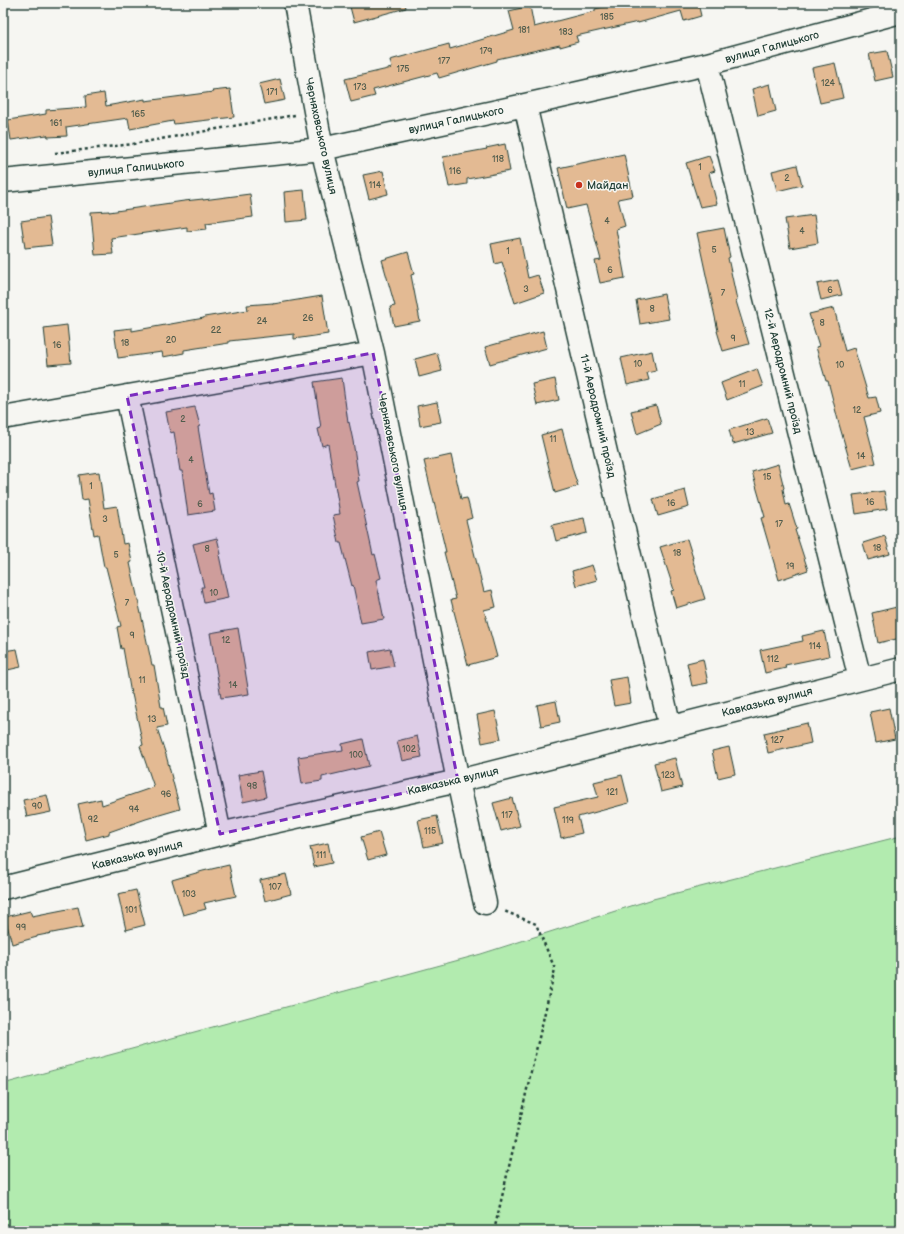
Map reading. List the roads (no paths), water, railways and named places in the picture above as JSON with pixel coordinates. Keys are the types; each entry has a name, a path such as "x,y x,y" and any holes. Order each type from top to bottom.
{"street":[{"name":"Черняховського вулиця","path":"295,3 322,148 373,353 458,780 485,903"},
{"path":"899,3 901,12"},
{"name":"вулиця Галицького","path":"3,181 322,148 525,105 707,64 901,12"},
{"name":"12-й Аеродромний проїзд","path":"707,64 860,679"},
{"name":"11-й Аеродромний проїзд","path":"525,105 670,727"},
{"path":"3,418 373,353"},
{"name":"10-й Аеродромний проїзд","path":"127,396 220,834"},
{"name":"Кавказька вулиця","path":"3,888 220,834 458,780 901,669"}],"place":[{"name":"Майдан","path":"579,185"}]}
